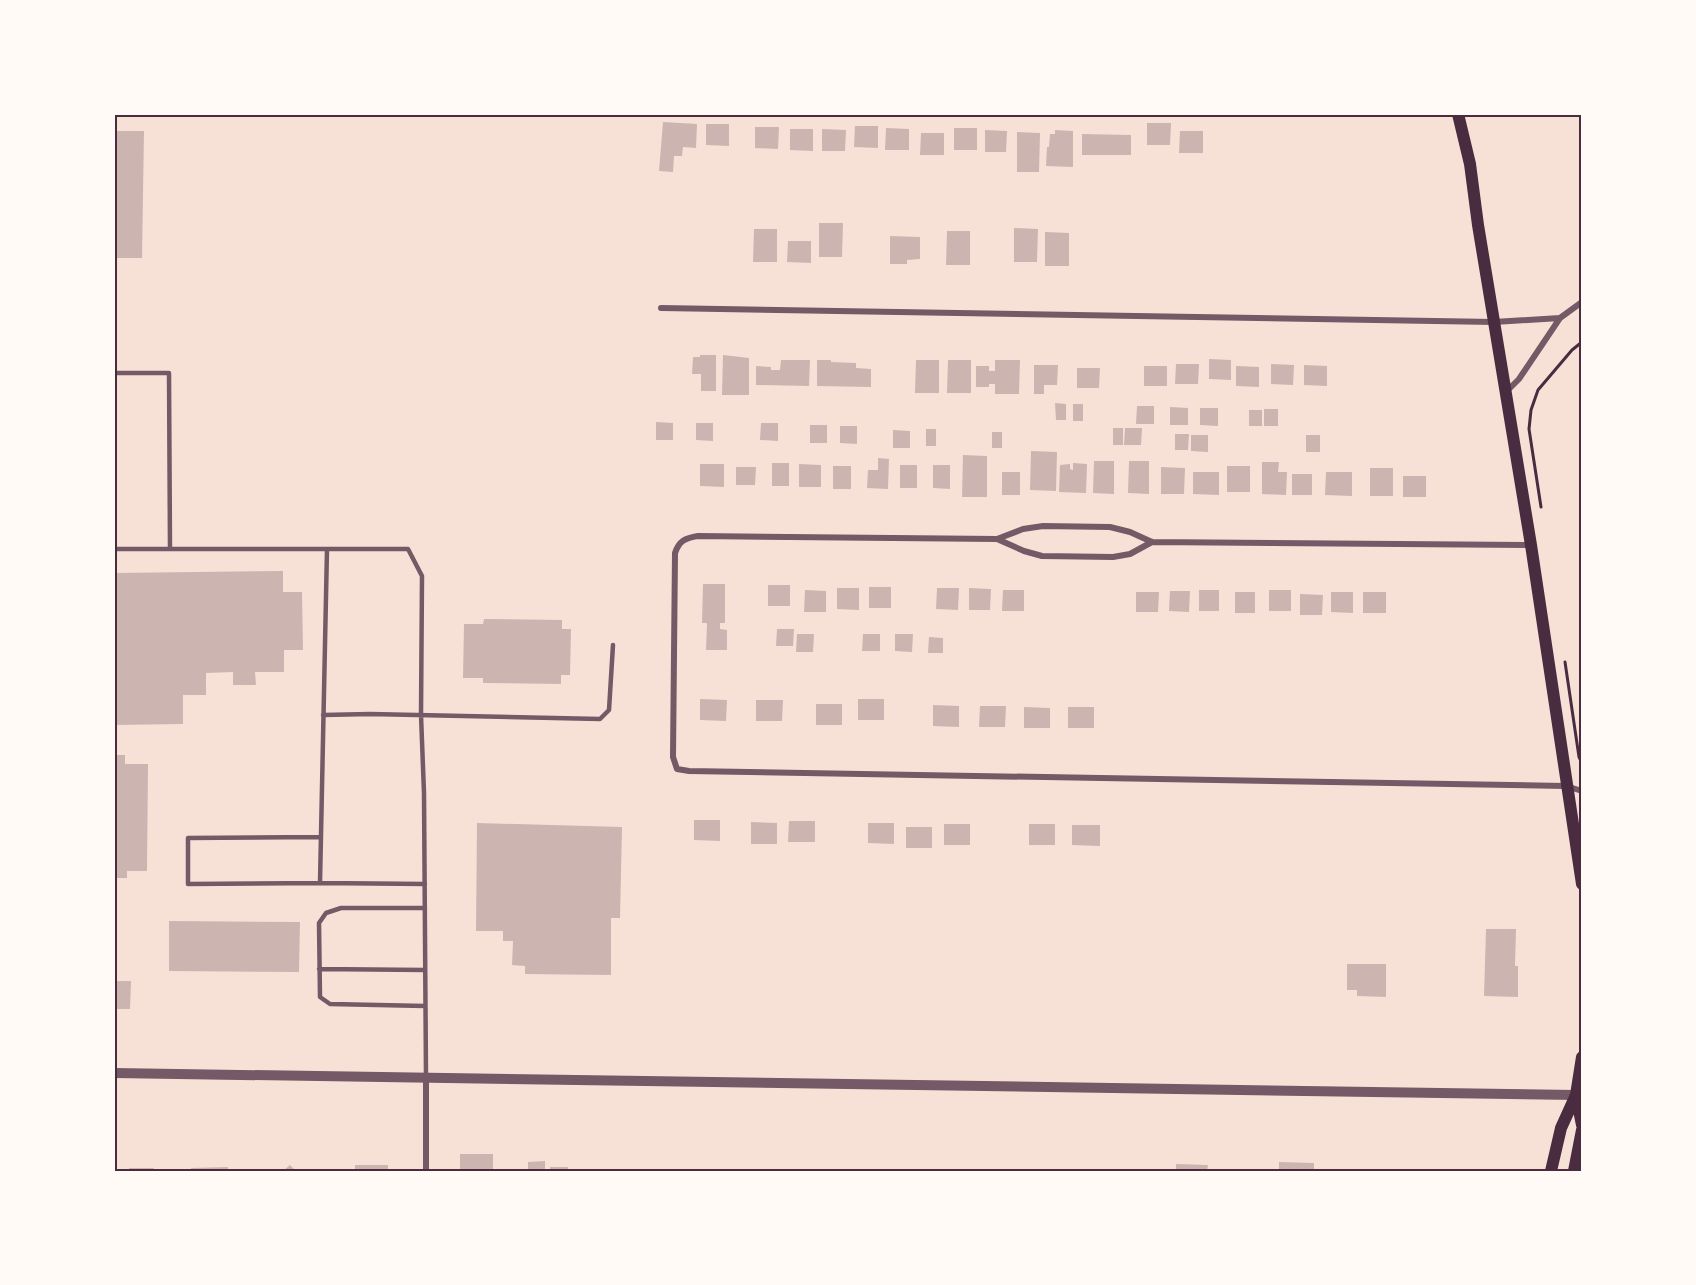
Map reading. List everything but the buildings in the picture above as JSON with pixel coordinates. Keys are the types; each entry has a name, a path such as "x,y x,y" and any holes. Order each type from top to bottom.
{"main road":[{"path":"1459,114 1470,164 1531,545 1582,884"},
{"path":"1551,1171 1561,1128 1576,1095 1582,1057"},
{"path":"1576,1095 1582,1125"},
{"path":"1574,1171 1582,1130"}],"street":[{"path":"1506,393 1519,379 1560,318 1582,302"},
{"path":"661,308 1494,322 1560,318"},
{"path":"1531,545 1152,542 1130,532 1110,527 1043,526 1023,529 997,539 698,536 682,541 675,553 673,757 677,769 701,772 1566,786 1582,791"},
{"path":"997,539 1042,556 1113,557 1130,554 1152,542"},
{"path":"114,1073 1576,1095"},
{"path":"426,1078 426,1171"}],"lane":[{"path":"114,373 169,373 170,549"},
{"path":"114,549 408,549 422,576 421,715 424,793 426,1078"},
{"path":"320,883 327,549"},
{"path":"323,715 600,719 609,710 613,645"},
{"path":"320,837 188,838 188,884 425,884"},
{"path":"425,908 341,908 326,913 319,923 320,997 330,1004 425,1006"},
{"path":"319,969 425,970"}],"path":[{"path":"1541,511 1529,429 1531,410 1538,390 1572,350 1582,342"},
{"path":"1563,652 1579,757 1582,763"}]}
